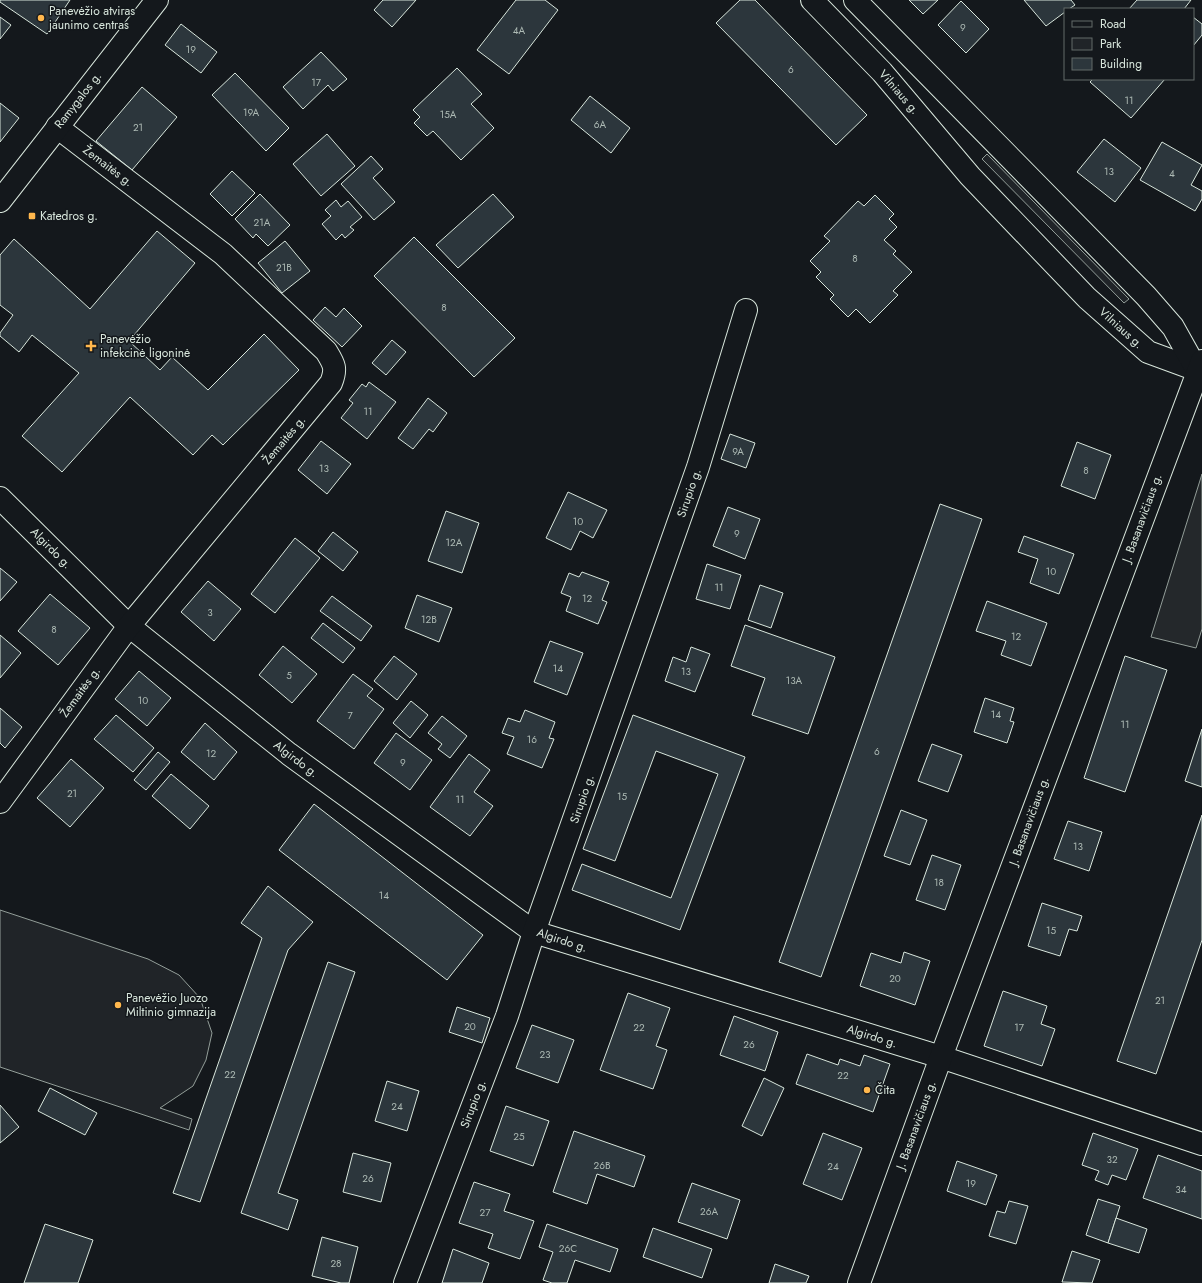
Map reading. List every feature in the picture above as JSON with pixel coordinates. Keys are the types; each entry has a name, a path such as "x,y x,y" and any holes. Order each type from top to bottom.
{"main road":[{"name":"Ramygalos g.","path":"0,201 157,0"},
{"name":"Vilniaus g.","path":"812,0 882,72 970,176 1088,298 1148,352 1200,366"},
{"path":"855,0 1146,296 1174,327 1200,366"},
{"name":"Žemaitės g.","path":"0,802 129,626 331,383 335,373 334,364 326,351 223,254 57,128"},
{"name":"Sirupio g.","path":"405,1283 507,1016 534,932 695,474 746,310"},
{"name":"J. Basanavičiaus g.","path":"860,1283 941,1057 1200,366"},
{"name":"Algirdo g.","path":"0,498 129,626 288,754 534,932 941,1057 1202,1144"}],"green space":[{"path":"987,154 1129,299 1124,303 982,159"},
{"path":"0,910 148,959 179,975 200,998 212,1033 206,1060 193,1086 160,1108 192,1119 189,1130 0,1067"}],"shaded area":[{"path":"1202,474 1202,629 1196,648 1151,637"}],"building":[{"name":"Panevėžio atviras jaunimo centras","path":"0,0 70,0 47,34 0,2"},
{"path":"383,0 416,0 392,27 374,10"},
{"path":"516,0 545,0 558,10 509,74 477,50"},
{"path":"740,0 755,0 867,115 836,145 716,23"},
{"path":"909,0 938,0 923,14"},
{"path":"1024,0 1071,0 1075,5 1070,8 1064,8 1064,13 1046,26"},
{"path":"1137,0 1191,0 1185,8 1130,8"},
{"path":"961,1 989,29 966,53 938,25"},
{"path":"0,17 11,25 0,39"},
{"path":"1194,18 1202,24 1202,35 1194,45"},
{"path":"181,24 217,52 201,73 165,45"},
{"path":"321,52 347,79 333,91 328,85 303,109 283,87"},
{"path":"457,68 482,94 471,104 494,128 461,160 433,131 427,136 414,123 420,117 413,110"},
{"path":"235,73 289,128 266,151 212,95"},
{"path":"1092,80 1164,80 1131,118 1090,82"},
{"path":"142,87 177,117 132,170 96,141"},
{"path":"590,96 630,128 611,153 571,120"},
{"path":"0,103 19,118 0,142"},
{"path":"327,134 355,166 321,196 293,164"},
{"path":"1104,139 1141,168 1115,202 1077,172"},
{"path":"1162,142 1202,165 1191,185 1202,191 1202,199 1195,211 1140,180"},
{"path":"371,156 383,169 373,178 395,202 374,220 341,184"},
{"path":"232,171 255,193 232,216 210,194"},
{"path":"260,194 290,225 268,246 256,234 253,238 235,219"},
{"path":"493,194 514,217 458,268 436,245"},
{"path":"875,195 894,214 889,219 897,227 884,240 896,251 893,254 912,272 893,291 898,295 870,323 856,309 848,317 830,299 834,295 816,277 821,272 810,261 830,241 824,236 858,201 864,206"},
{"path":"336,200 341,207 348,201 362,217 350,227 354,230 345,238 342,234 336,240 322,224 331,216 325,210"},
{"name":"Panevėžio infekcinė ligoninė","path":"157,231 195,263 129,341 160,370 172,357 208,390 264,334 299,370 223,445 212,435 193,455 130,397 62,472 22,436 79,373 32,335 19,352 0,336 0,333 13,315 0,305 0,255 14,239 90,309"},
{"path":"414,237 515,338 474,377 374,276"},
{"path":"285,241 310,271 282,293 258,263"},
{"path":"325,307 336,317 344,308 362,326 342,347 313,320"},
{"path":"392,340 406,352 386,375 372,363"},
{"path":"369,382 396,402 367,439 341,418 353,403 349,400 362,384 366,387"},
{"path":"428,398 447,413 433,432 429,429 413,449 398,438"},
{"path":"730,434 755,443 746,468 721,459"},
{"path":"321,441 351,464 327,494 298,470"},
{"path":"1077,442 1111,455 1095,499 1061,486"},
{"path":"568,492 607,510 593,538 580,531 571,550 546,538"},
{"path":"940,504 982,519 821,977 779,962"},
{"path":"728,507 760,519 745,559 713,546"},
{"path":"446,511 479,523 462,573 428,561"},
{"path":"333,532 358,552 343,571 318,551"},
{"path":"1024,536 1074,554 1059,594 1030,583 1038,559 1018,552"},
{"path":"295,538 320,558 275,613 251,594"},
{"path":"707,564 741,575 730,609 696,599"},
{"path":"0,568 17,582 0,601"},
{"path":"582,572 609,582 602,600 607,602 598,624 566,611 571,597 561,593 569,573 579,577"},
{"path":"208,581 241,609 214,641 181,612"},
{"path":"760,585 783,593 771,628 748,620"},
{"path":"50,594 90,628 58,665 18,631"},
{"path":"417,595 452,608 439,642 405,628"},
{"path":"332,596 372,626 361,641 320,611"},
{"path":"987,601 1047,623 1031,666 1001,655 1006,641 976,631"},
{"path":"323,623 355,648 343,663 311,638"},
{"path":"745,625 835,657 808,734 752,715 765,678 731,666"},
{"path":"0,635 21,653 0,678"},
{"path":"550,641 583,653 567,695 534,682"},
{"path":"283,646 317,674 292,703 259,675"},
{"path":"691,647 710,654 695,692 665,681 673,657 686,662"},
{"path":"394,656 417,674 397,700 374,681"},
{"path":"1125,656 1167,670 1125,792 1084,778"},
{"path":"139,671 171,698 147,726 115,699"},
{"path":"353,674 373,689 367,696 384,709 354,749 317,721"},
{"path":"985,698 1014,708 1010,721 1014,722 1007,743 974,732"},
{"path":"411,701 428,715 410,738 393,723"},
{"path":"0,708 22,727 5,748 0,743"},
{"path":"525,710 555,722 549,738 554,739 542,768 507,754 514,737 502,733 508,718 520,722"},
{"path":"116,715 154,748 133,772 94,739"},
{"path":"633,715 745,757 680,930 572,890 582,864 671,898 718,774 656,751 615,861 583,849"},
{"path":"442,716 467,736 450,758 438,749 442,744 428,733"},
{"path":"205,723 237,752 214,780 181,752"},
{"path":"1202,729 1202,787 1185,781"},
{"path":"396,733 432,760 410,790 374,763"},
{"path":"932,744 962,755 948,792 918,781"},
{"path":"158,752 170,762 146,790 134,780"},
{"path":"469,754 490,770 474,792 493,806 470,836 430,807"},
{"path":"71,759 104,788 70,827 37,798"},
{"path":"171,774 209,806 190,829 152,796"},
{"path":"314,804 483,935 447,980 279,850"},
{"path":"901,810 927,820 910,865 884,856"},
{"path":"1202,815 1202,940 1156,1074 1117,1061"},
{"path":"1068,821 1102,832 1089,871 1054,859"},
{"path":"932,855 961,865 945,910 916,900"},
{"path":"268,886 313,922 288,950 200,1202 173,1193 262,938 241,923"},
{"path":"1042,903 1082,916 1077,931 1069,929 1060,956 1028,946"},
{"path":"904,952 930,961 915,1005 860,986 871,953 901,963"},
{"path":"328,962 355,972 278,1193 298,1200 288,1230 241,1213"},
{"path":"1003,991 1047,1006 1041,1024 1055,1029 1042,1066 984,1046"},
{"path":"628,993 670,1008 656,1046 667,1050 653,1089 600,1070"},
{"path":"457,1007 490,1018 482,1043 449,1032"},
{"path":"734,1016 778,1032 765,1071 720,1055"},
{"path":"532,1025 574,1040 558,1083 516,1068"},
{"path":"807,1054 838,1065 840,1059 860,1066 864,1055 890,1064 873,1112 796,1084"},
{"path":"764,1078 784,1088 762,1136 742,1126"},
{"path":"387,1081 419,1091 407,1131 375,1121"},
{"path":"50,1088 97,1113 85,1135 38,1111"},
{"path":"0,1105 19,1127 0,1143"},
{"path":"506,1106 549,1121 533,1166 490,1151"},
{"path":"574,1131 645,1156 634,1187 597,1174 587,1204 553,1192"},
{"path":"823,1133 862,1148 842,1200 803,1184"},
{"path":"1093,1133 1138,1149 1126,1180 1112,1175 1108,1185 1095,1180 1099,1171 1082,1165"},
{"path":"353,1153 391,1163 381,1202 343,1192"},
{"path":"1158,1155 1202,1171 1202,1219 1143,1198"},
{"path":"957,1161 997,1175 986,1205 947,1191"},
{"path":"474,1182 510,1194 504,1211 534,1221 520,1259 488,1248 493,1234 459,1223"},
{"path":"692,1183 740,1200 727,1239 678,1222"},
{"path":"1098,1199 1120,1206 1108,1243 1086,1235"},
{"path":"1009,1201 1028,1206 1016,1244 989,1236 997,1211 1005,1213"},
{"path":"1116,1218 1147,1229 1139,1253 1108,1243"},
{"path":"45,1224 93,1240 78,1283 24,1283"},
{"path":"547,1224 618,1249 610,1272 575,1260 567,1283 552,1283 543,1280 553,1252 539,1247"},
{"path":"653,1228 712,1249 702,1278 643,1257"},
{"path":"322,1237 358,1247 349,1283 341,1283 312,1276"},
{"path":"453,1249 489,1263 482,1283 442,1283"},
{"path":"1072,1251 1100,1260 1092,1283 1062,1282"},
{"path":"775,1264 809,1276 806,1283 769,1283"}],"place":[{"name":"Panevėžio atviras jaunimo centras","path":"41,18"},
{"name":"Katedros g.","path":"32,216"},
{"name":"Panevėžio infekcinė ligoninė","path":"91,346"},
{"name":"Panevėžio Juozo Miltinio gimnazija","path":"118,1005"},
{"name":"Čita","path":"867,1090"}]}
